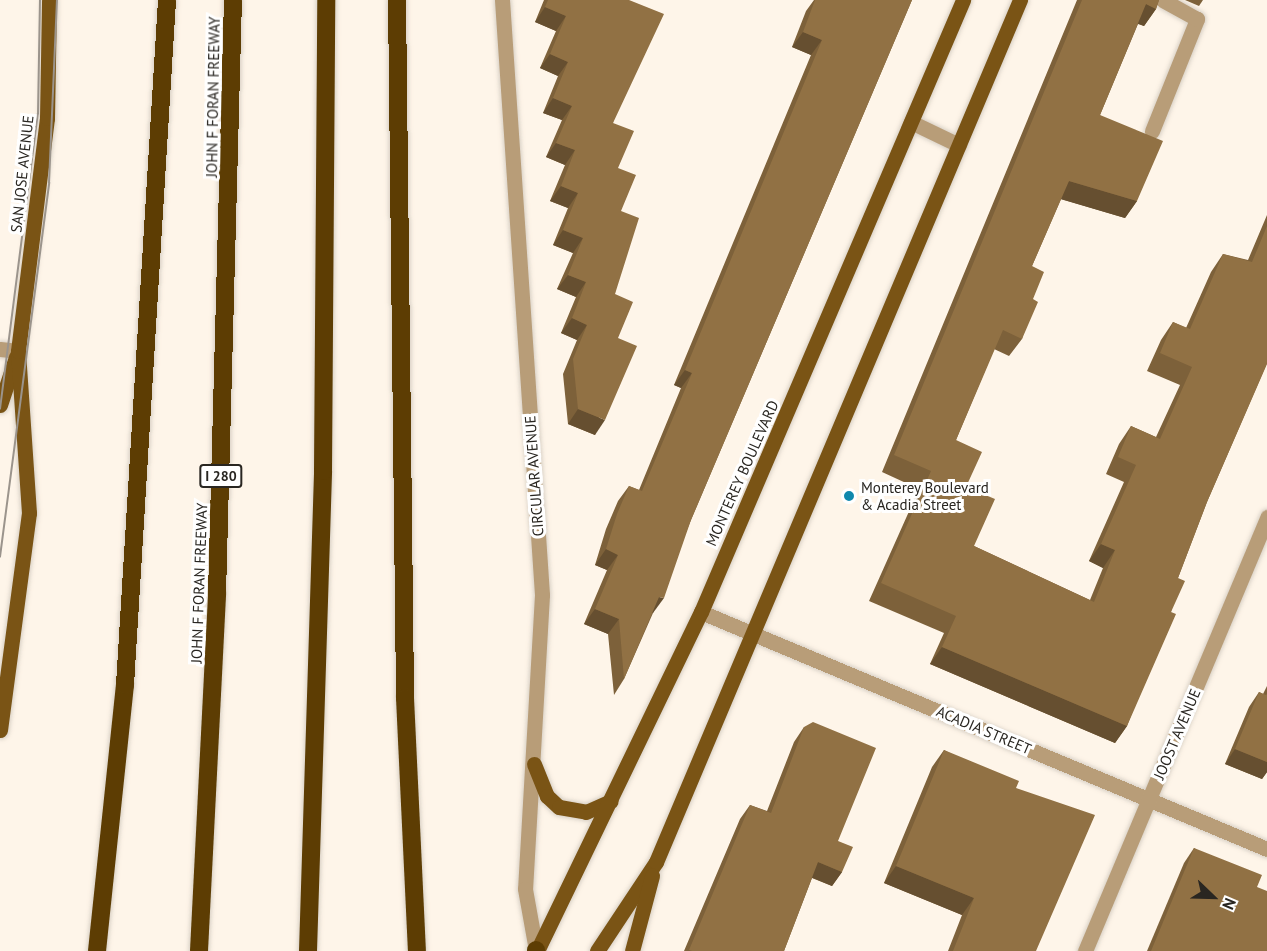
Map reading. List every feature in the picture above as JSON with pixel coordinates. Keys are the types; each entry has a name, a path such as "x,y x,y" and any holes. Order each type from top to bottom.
{"highway":[{"path":"97,951 123,708 167,0"},
{"name":"JOHN F FORAN FREEWAY","path":"199,951 217,594 233,0"},
{"path":"308,951 323,471 326,0"},
{"path":"397,0 405,698 417,951"}],"main road":[{"name":"SAN JOSE AVENUE","path":"0,730 29,513 18,351 47,118 49,0"},
{"name":"MONTEREY BOULEVARD","path":"536,951 701,612 963,0"},
{"path":"632,951 656,862 1020,0"},
{"name":"SAN JOSE AVENUE","path":"0,405 18,351"},
{"path":"534,764 547,796 559,807 586,812 611,801"},
{"path":"597,951 656,862"}],"street":[{"name":"CIRCULAR AVENUE","path":"502,0 542,595 525,889 536,951"},
{"path":"1152,131 1197,19 1163,0"},
{"path":"911,122 959,145"},
{"path":"0,349 18,351"},
{"name":"JOOST AVENUE","path":"1085,951 1267,517"},
{"name":"ACADIA STREET","path":"701,612 1267,849"}],"building":[{"path":"548,0 629,0 664,14 613,123 634,131 618,168 636,175 621,211 639,218 615,294 633,302 618,338 637,346 605,420 578,409 573,359 587,325 572,318 586,282 568,275 583,238 563,230 578,193 561,186 575,150 556,143 572,106 553,98 568,62 550,54 566,16 545,7"},
{"path":"815,0 912,0 691,520 664,598 659,597 624,679 619,619 595,609 618,555 606,549 629,486 642,491 692,373 685,370 822,40 803,32"},
{"path":"1082,0 1159,0 1156,9 1146,4 1100,115 1163,141 1137,201 1069,181 1032,266 1044,272 1033,299 1038,302 1022,339 1003,330 956,440 982,452 966,487 995,499 974,546 1094,602 1115,550 1101,544 1136,465 1118,457 1131,426 1160,439 1192,367 1160,353 1173,322 1190,329 1223,254 1252,262 1267,226 1267,364 1207,502 1178,578 1185,581 1171,612 1176,614 1127,726 942,647 956,616 881,583 931,471 894,455"},
{"path":"1259,692 1267,694 1267,762 1235,749"},
{"path":"813,722 876,748 838,841 853,847 842,872 818,862 784,951 689,950 750,805 771,813 804,727"},
{"path":"944,750 1019,781 1016,788 1095,815 1036,951 953,951 974,898 896,866"},
{"path":"1194,848 1262,875 1257,887 1267,891 1267,951 1151,951"}],"tram line":[{"path":"0,409 38,114 40,0"},
{"path":"0,557 49,183 57,0"}],"place":[{"name":"Monterey Boulevard & Acadia Street","path":"849,496"}]}
